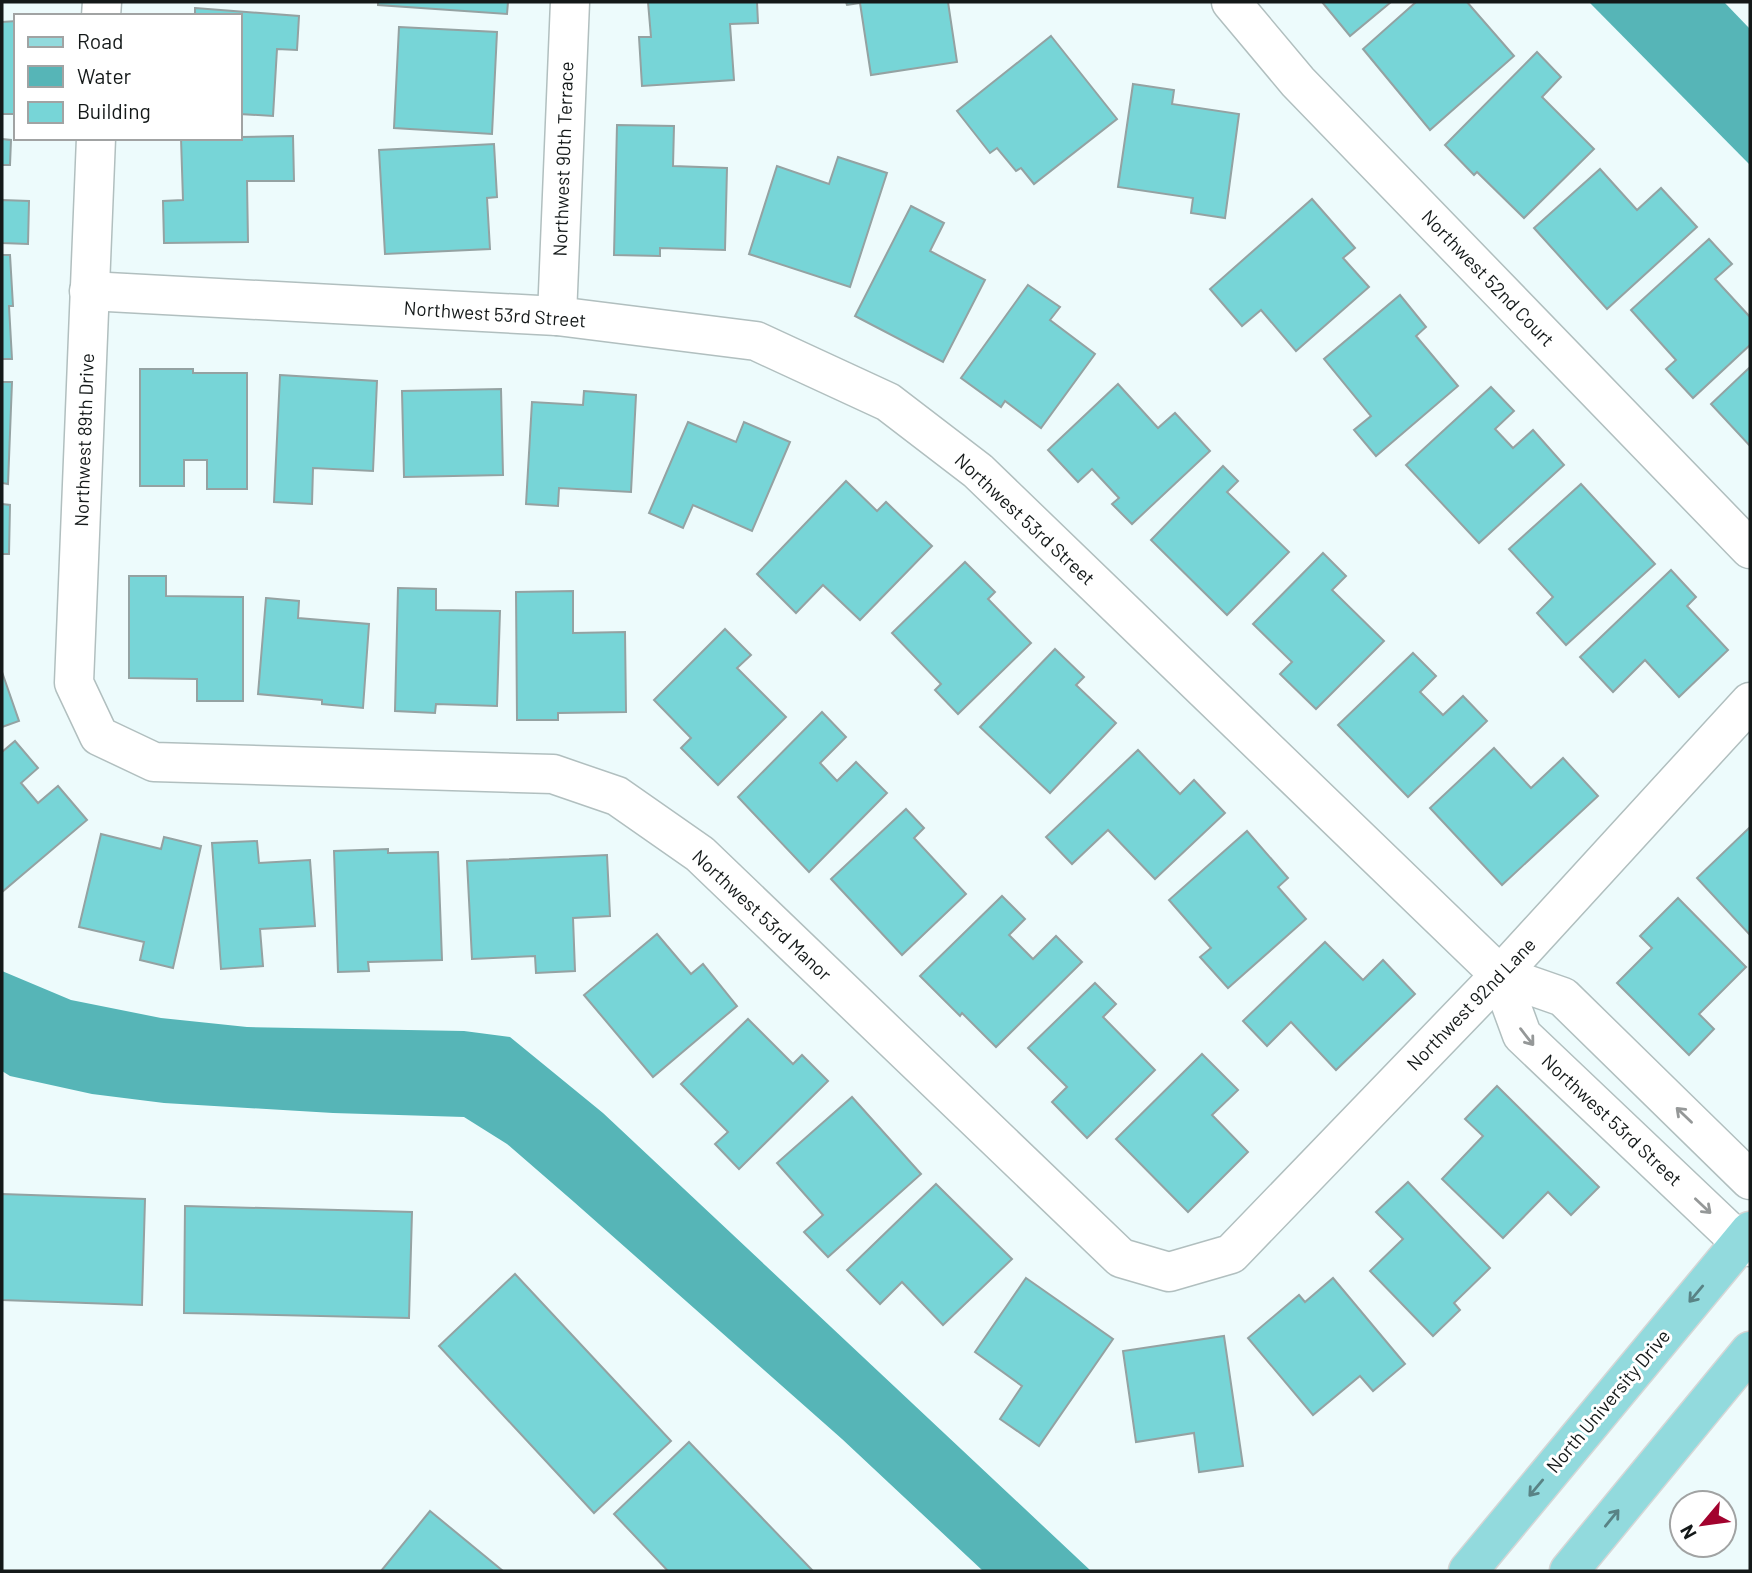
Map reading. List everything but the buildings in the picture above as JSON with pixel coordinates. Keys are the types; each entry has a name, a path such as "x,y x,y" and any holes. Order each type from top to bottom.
{"main road":[{"name":"North University Drive","path":"1468,1571 1747,1240"},
{"path":"1569,1571 1750,1351"}],"street":[{"name":"Northwest 90th Terrace","path":"557,316 570,2"},
{"name":"Northwest 52nd Court","path":"1231,2 1298,82 1750,549"},
{"name":"Northwest 89th Drive","path":"96,140 74,682 99,736"},
{"name":"Northwest 53rd Street","path":"89,291 557,316 756,341 888,402 978,471 1500,975 1563,997 1750,1180"},
{"name":"Northwest 92nd Lane","path":"1169,1272 1231,1254 1500,975 1750,702"},
{"name":"Northwest 53rd Manor","path":"99,736 155,762 553,774 617,796 700,854 1121,1258 1169,1272"},
{"name":"Northwest 53rd Street","path":"1500,975 1522,1035 1747,1240"},
{"path":"1600,1108 1635,1068"}],"water":[{"path":"1589,2 1724,2 1750,29 1750,165"},
{"path":"2,971 71,1000 161,1018 247,1027 464,1031 510,1037 603,1113 1091,1571 983,1571 842,1439 574,1202 507,1144 464,1117 333,1113 164,1103 92,1094 10,1076 2,1071"}]}
